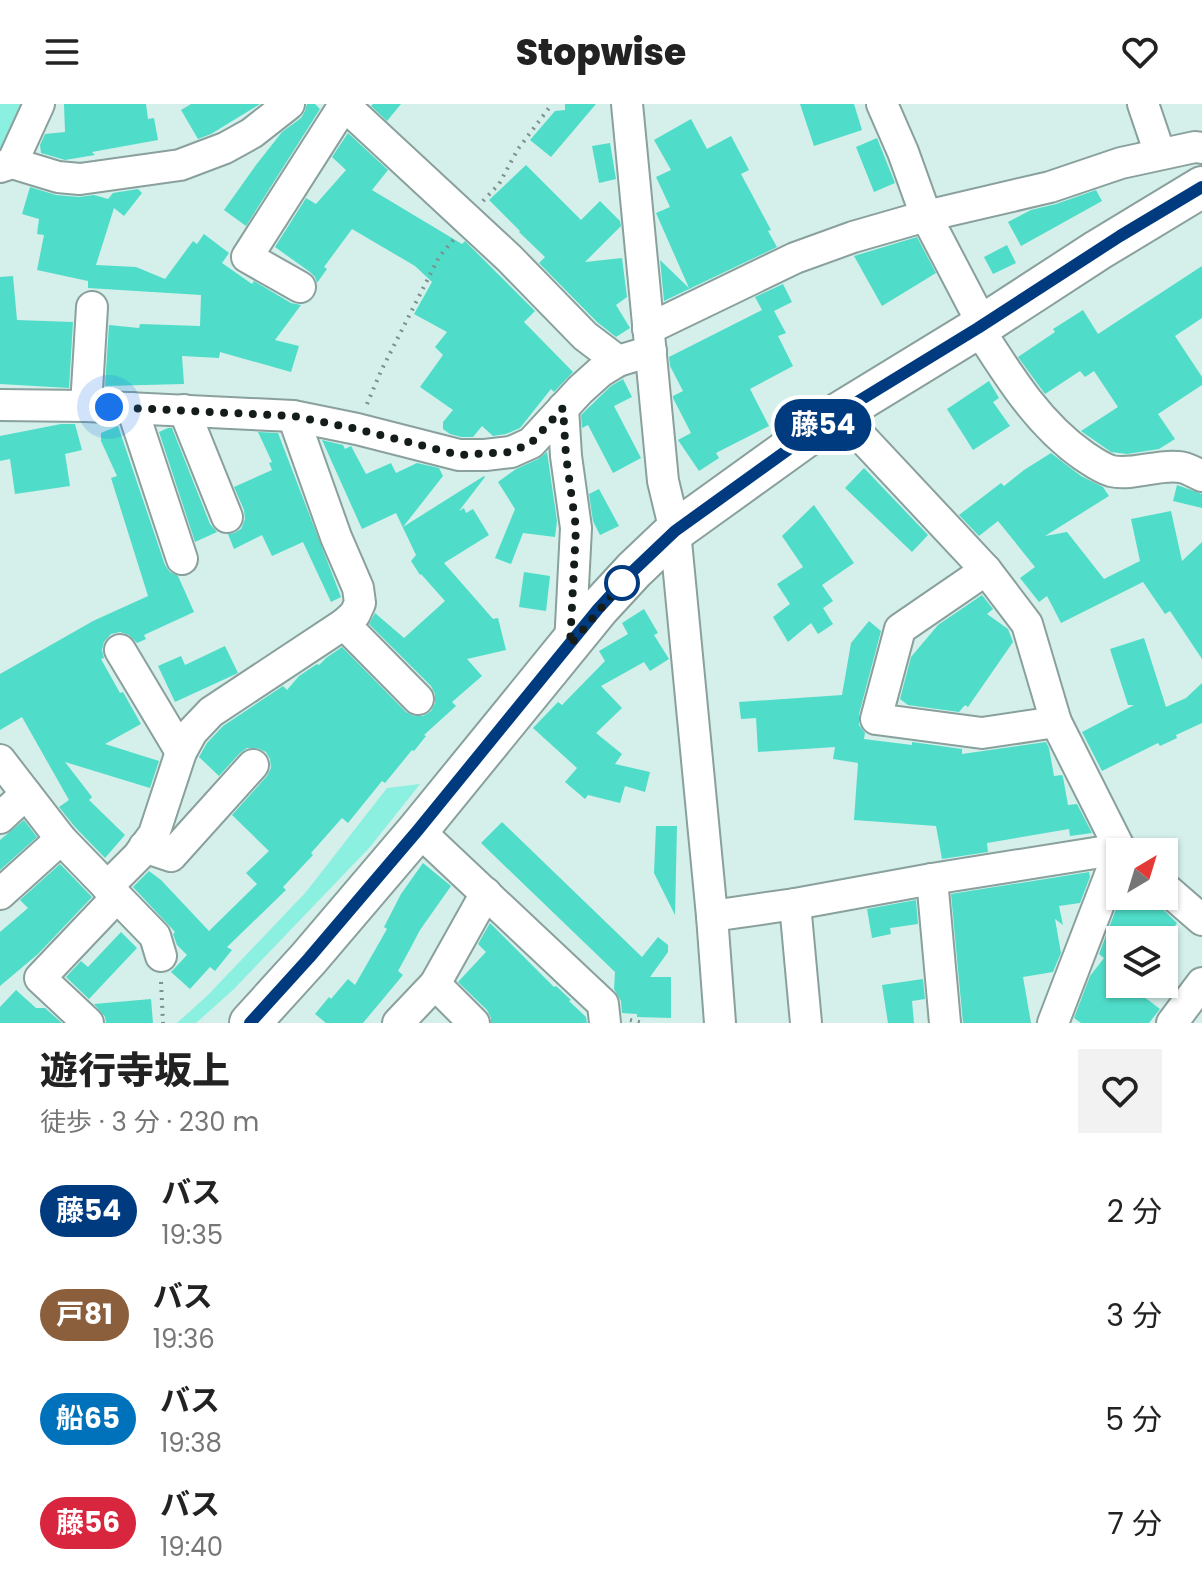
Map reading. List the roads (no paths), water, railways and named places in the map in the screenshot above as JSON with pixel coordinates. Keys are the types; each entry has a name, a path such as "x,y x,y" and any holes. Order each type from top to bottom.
{"main road":[{"path":"250,1023 418,830 598,609 675,531 839,413 1202,187"}],"street":[{"path":"39,104 38,111 6,165 80,179 180,165 225,148 252,133 289,104"},
{"path":"627,104 663,481 675,531 720,1023"},
{"path":"882,104 926,216 981,326 1012,382 1048,424 1076,450 1099,466 1113,471 1180,466 1202,476"},
{"path":"1143,104 1160,154"},
{"path":"300,287 247,257 344,105 509,258 585,336 618,361"},
{"path":"0,405 293,416 459,455 511,452 531,443 580,390 618,361 649,340 795,258 853,237 1050,187 1121,163 1202,148"},
{"path":"86,406 92,307"},
{"path":"132,408 182,559"},
{"path":"563,408 576,528 570,645"},
{"path":"184,410 227,517"},
{"path":"839,413 986,570 1027,624 1056,722 1115,838"},
{"path":"88,1023 40,978 112,892 154,834 181,752 192,732 211,712 344,624 355,614 360,603 358,588 336,537 293,416"},
{"path":"986,570 900,629 876,719 982,733 1056,722"},
{"path":"344,624 418,699"},
{"path":"120,650 181,752"},
{"path":"0,760 61,839 155,936 161,956"},
{"path":"144,847 171,856 253,765"},
{"path":"0,818 26,794"},
{"path":"418,830 603,1004 605,1023"},
{"path":"0,894 61,839"},
{"path":"712,916 1106,853"},
{"path":"932,879 945,1023"},
{"path":"1053,1023 1106,891"},
{"path":"398,1023 435,984 486,893"},
{"path":"1178,899 1202,920"},
{"path":"795,904 806,1023"},
{"path":"1172,1023 1202,983"},
{"path":"435,984 474,1023"}]}
